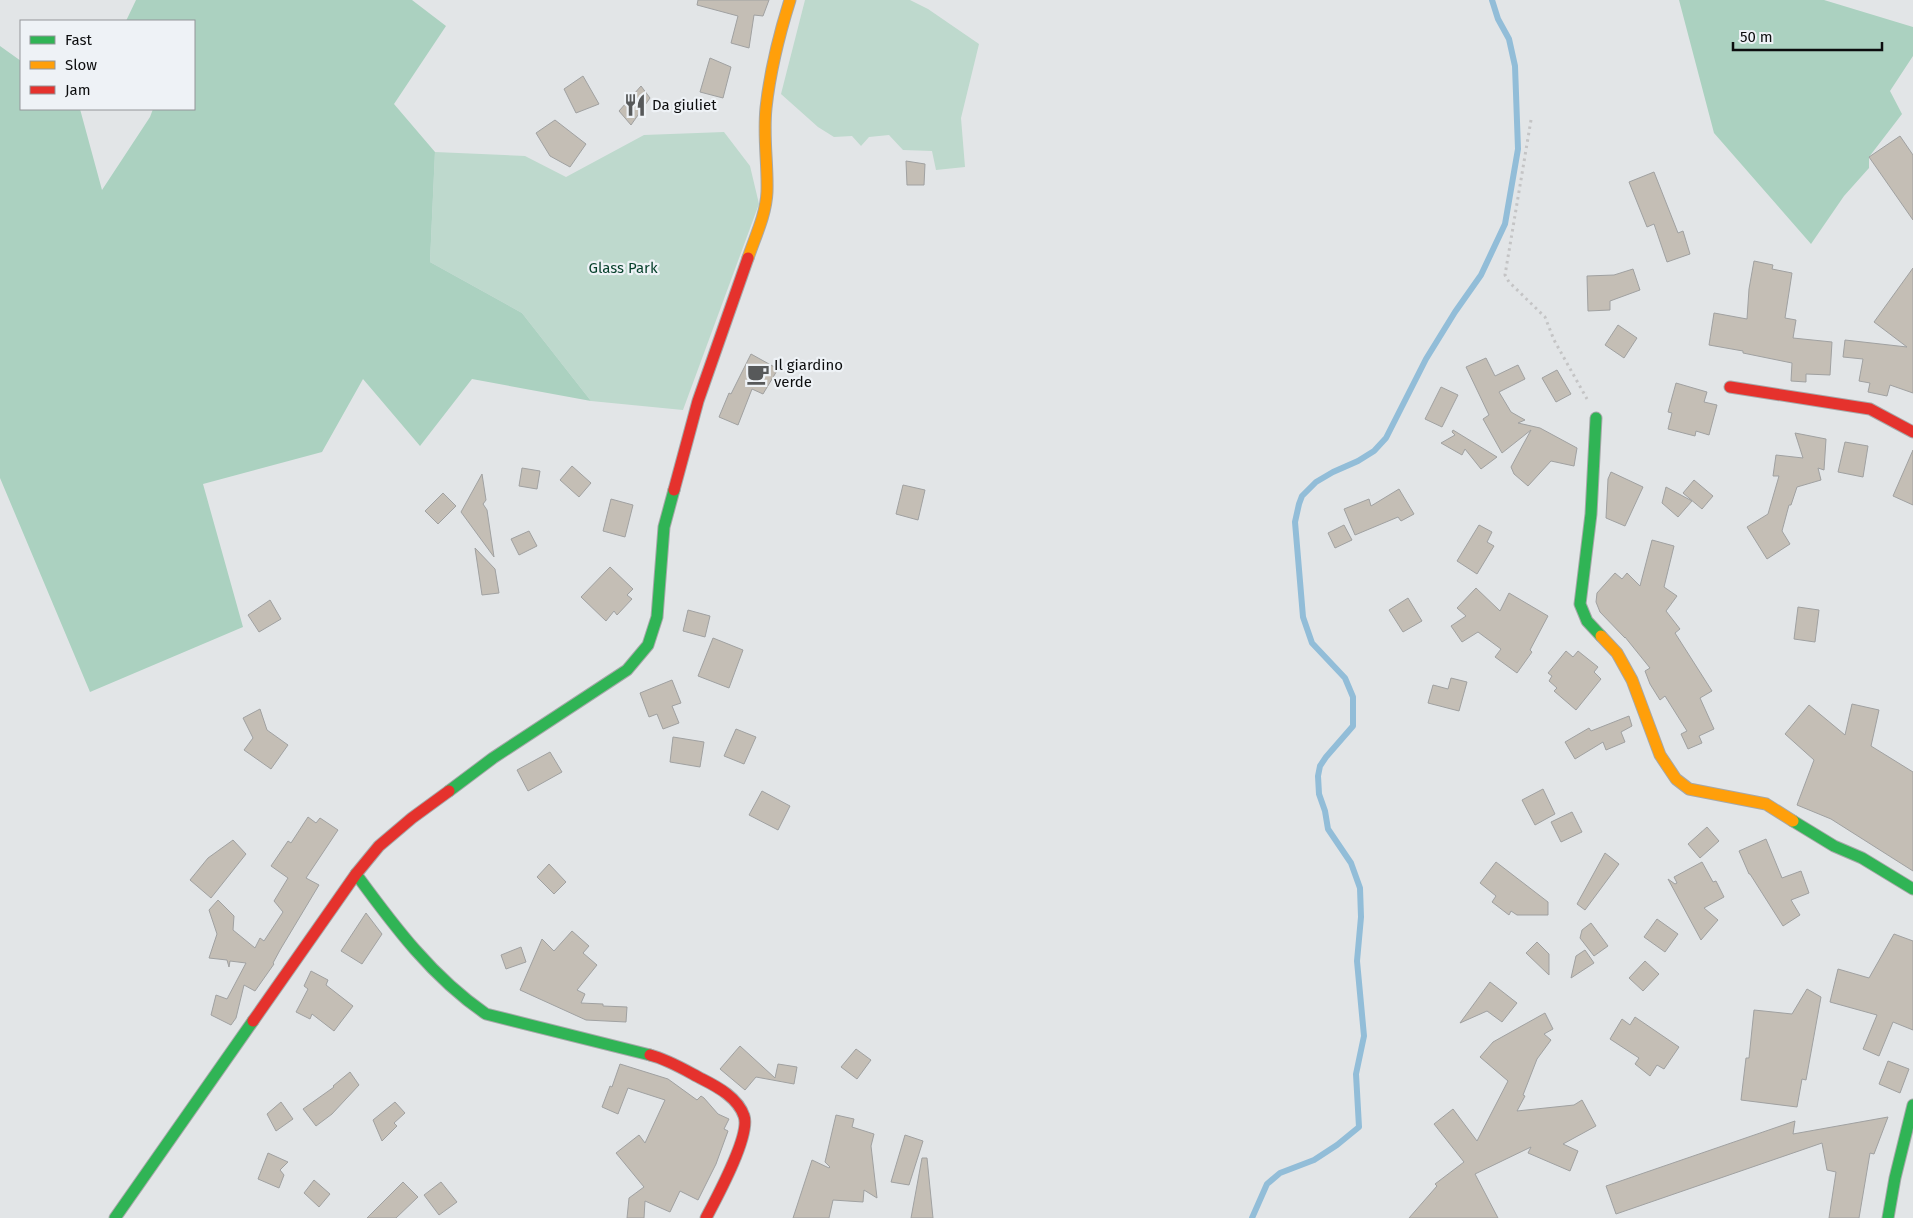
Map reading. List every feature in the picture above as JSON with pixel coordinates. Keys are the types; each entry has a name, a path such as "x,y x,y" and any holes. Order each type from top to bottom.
{"street":[{"path":"115,1218 356,874 379,846 412,818 493,758 627,670 648,645 657,617 664,527 698,401 762,217 767,193 764,142 766,108 777,42 790,0"},
{"path":"1730,387 1870,409 1913,432"},
{"path":"1596,418 1591,514 1580,604 1587,621 1617,653 1632,680 1660,755 1667,766 1676,779 1689,789 1766,804 1834,846 1862,858 1913,889"},
{"path":"356,874 387,915 440,977 465,1001 486,1014 662,1058 717,1086 738,1104 745,1117 745,1129 730,1170 706,1218"},
{"path":"1888,1218 1895,1178 1913,1105"}],"path":[{"path":"1531,120 1505,275 1509,282 1545,317 1554,340 1575,375 1596,418"}],"green space":[{"path":"136,0 412,0 446,26 394,104 435,152 430,262 522,313 591,401 472,379 420,446 363,379 322,452 203,484 243,627 90,692 0,478 0,46 20,60 20,110 80,110 102,190 150,117 153,110 195,110 195,20 126,20"},
{"path":"805,0 910,0 928,9 979,44 961,118 965,167 936,170 932,151 903,150 889,135 869,137 861,146 852,136 834,137 818,127 781,94"},
{"path":"1679,0 1824,0 1913,27 1913,56 1890,91 1902,114 1869,157 1869,168 1844,196 1811,244 1714,133"},
{"name":"Glass Park","path":"724,132 750,166 759,204 683,410 591,401 522,313 430,262 435,152 525,156 566,177 644,135"}],"building":[{"path":"698,0 769,0 763,16 754,15 749,48 731,43 738,16 697,5"},
{"path":"710,58 731,67 723,98 700,92"},
{"path":"583,76 599,104 576,113 564,89"},
{"name":"Da giuliet","path":"641,86 650,98 631,125 619,111"},
{"path":"555,120 586,144 570,167 550,156 536,133"},
{"path":"1900,136 1913,155 1913,220 1869,157"},
{"path":"906,161 925,164 924,185 907,185"},
{"path":"1654,172 1678,233 1683,231 1690,254 1667,262 1654,224 1647,227 1629,182"},
{"path":"1754,261 1773,265 1772,269 1792,273 1785,318 1796,320 1793,338 1832,342 1830,375 1806,374 1806,382 1791,381 1792,363 1709,345 1714,313 1747,319 1749,289"},
{"path":"1913,268 1913,393 1890,385 1887,396 1868,392 1870,383 1859,381 1863,359 1843,357 1845,340 1907,347 1874,322"},
{"path":"1633,269 1640,290 1610,301 1610,310 1588,311 1587,276 1614,275"},
{"path":"1618,325 1637,338 1624,358 1605,345"},
{"path":"751,354 778,369 763,394 752,389 738,425 719,417 729,393 731,394"},
{"path":"1486,358 1495,376 1518,365 1525,379 1499,392 1511,412 1525,420 1518,423 1540,428 1577,448 1574,466 1551,461 1528,486 1514,474 1511,467 1531,430 1502,453 1483,419 1489,415 1466,367"},
{"path":"1557,370 1571,394 1556,402 1542,378"},
{"path":"1676,383 1707,392 1704,402 1717,405 1709,435 1696,431 1695,436 1668,429 1672,413 1668,412"},
{"path":"1441,387 1458,395 1442,427 1425,419"},
{"path":"1453,430 1497,457 1481,469 1465,449 1462,455 1441,443 1455,435 1452,432"},
{"path":"1795,433 1826,439 1824,470 1818,468 1821,480 1797,487 1791,505 1789,505 1782,531 1790,544 1767,559 1747,527 1768,514 1779,476 1773,476 1776,455 1803,458"},
{"path":"1845,442 1868,446 1863,477 1838,472"},
{"path":"1913,450 1913,505 1893,496"},
{"path":"572,466 591,483 579,497 560,480"},
{"path":"522,468 540,471 537,489 519,486"},
{"path":"1611,472 1643,487 1625,526 1606,518 1608,479"},
{"path":"482,474 486,500 483,504 487,510 494,557 461,512"},
{"path":"1694,480 1713,496 1702,509 1683,493"},
{"path":"903,485 925,490 918,520 896,514"},
{"path":"1666,487 1692,501 1678,517 1662,503"},
{"path":"1399,489 1414,514 1401,521 1398,517 1355,535 1344,509 1369,499 1371,506"},
{"path":"443,493 456,506 438,524 425,511"},
{"path":"611,499 633,505 625,537 603,531"},
{"path":"1344,525 1352,540 1335,548 1328,533"},
{"path":"1479,525 1492,532 1487,542 1494,546 1477,574 1457,561"},
{"path":"529,531 537,546 519,555 511,539"},
{"path":"1652,540 1674,546 1664,587 1677,596 1666,611 1680,629 1675,633 1712,691 1700,698 1714,729 1699,736 1702,743 1688,749 1681,734 1687,731 1665,696 1660,700 1650,684 1645,671 1650,668 1625,637 1600,612 1596,602 1597,593 1615,573 1622,579 1627,573 1640,586"},
{"path":"475,548 495,569 499,593 482,595"},
{"path":"610,567 633,589 627,595 632,599 617,615 614,611 606,621 581,597"},
{"path":"1476,588 1500,611 1509,593 1548,616 1530,650 1532,652 1517,673 1495,657 1501,649 1478,632 1462,642 1451,626 1466,616 1457,608"},
{"path":"1408,598 1422,621 1403,632 1389,610"},
{"path":"270,600 281,619 259,632 248,615"},
{"path":"1798,607 1819,610 1815,642 1794,639"},
{"path":"688,610 710,616 705,637 683,631"},
{"path":"713,638 743,650 729,688 698,676"},
{"path":"1566,651 1573,657 1578,651 1598,667 1594,672 1601,679 1576,710 1554,691 1557,688 1549,681 1552,676 1548,673"},
{"path":"1451,678 1467,682 1459,711 1428,703 1433,685 1448,689"},
{"path":"672,680 681,703 672,706 679,723 663,729 657,714 649,717 640,693"},
{"path":"1852,704 1879,710 1871,746 1913,772 1913,871 1831,819 1797,805 1814,760 1785,734 1809,705 1845,735"},
{"path":"260,709 267,730 288,745 271,769 244,750 253,738 243,718"},
{"path":"1629,716 1632,726 1621,732 1625,742 1606,750 1603,742 1575,759 1565,742 1589,728 1591,731"},
{"path":"736,729 756,737 744,764 724,756"},
{"path":"673,737 704,742 700,767 670,762"},
{"path":"550,752 562,772 528,791 517,770"},
{"path":"1543,789 1555,814 1535,825 1522,800"},
{"path":"762,791 790,806 778,830 749,815"},
{"path":"1572,812 1582,832 1561,842 1551,822"},
{"path":"308,817 316,823 320,818 338,830 306,878 319,885 280,950 274,964 255,991 244,985 236,1018 231,1025 211,1015 216,995 227,999 246,963 230,961 229,967 227,960 209,958 217,934 209,910 218,900 234,916 233,930 255,948 260,938 264,941 283,912 274,901 288,878 271,866 288,841 291,843"},
{"path":"1707,827 1719,841 1700,858 1688,844"},
{"path":"1766,839 1782,878 1801,871 1809,893 1791,900 1800,915 1783,926 1749,874 1739,851"},
{"path":"233,840 246,854 211,898 190,880 208,858"},
{"path":"1605,853 1619,864 1585,910 1577,904"},
{"path":"1496,862 1548,902 1548,915 1517,915 1511,911 1509,915 1492,902 1496,896 1480,883"},
{"path":"1702,862 1713,882 1716,881 1724,897 1704,908 1718,920 1701,940 1668,879 1675,884 1677,883 1674,877"},
{"path":"549,864 566,882 554,894 537,877"},
{"path":"366,913 382,934 362,964 341,951"},
{"path":"1657,919 1678,934 1665,952 1644,937"},
{"path":"1591,923 1608,946 1594,956 1580,938 1582,930"},
{"path":"572,931 589,946 583,953 597,965 577,990 585,994 581,1003 627,1007 626,1022 586,1020 520,990 542,939 554,951"},
{"path":"1894,934 1913,941 1913,1030 1893,1022 1879,1056 1863,1049 1877,1015 1830,1002 1838,969 1869,978"},
{"path":"1537,942 1549,954 1549,975 1526,953"},
{"path":"521,947 526,962 506,969 501,955"},
{"path":"1585,950 1594,963 1571,978 1576,956"},
{"path":"1645,961 1659,974 1643,991 1629,978"},
{"path":"311,971 328,980 326,985 353,1006 334,1031 312,1014 310,1019 296,1012 308,989 304,986"},
{"path":"1490,982 1517,1003 1502,1022 1487,1011 1460,1023"},
{"path":"1807,989 1821,997 1806,1080 1802,1079 1797,1107 1741,1100 1746,1058 1749,1058 1754,1010 1792,1014"},
{"path":"1545,1013 1553,1029 1544,1034 1551,1040 1537,1059 1523,1095 1525,1096 1517,1111 1574,1105 1582,1100 1596,1126 1563,1144 1578,1151 1570,1171 1528,1153 1531,1147 1475,1174 1498,1218 1409,1218 1437,1186 1435,1184 1464,1162 1434,1124 1453,1109 1477,1141 1508,1081 1480,1057 1493,1042"},
{"path":"1635,1017 1679,1047 1664,1069 1657,1065 1650,1076 1635,1064 1639,1058 1610,1039 1622,1019 1630,1025"},
{"path":"740,1046 775,1078 778,1064 797,1067 794,1084 756,1077 745,1090 720,1069"},
{"path":"856,1049 871,1060 857,1079 841,1067"},
{"path":"1888,1061 1909,1069 1900,1093 1879,1084"},
{"path":"620,1064 668,1079 697,1100 701,1096 718,1114 729,1119 724,1129 728,1131 716,1164 698,1200 680,1191 670,1212 645,1201 644,1218 627,1218 629,1198 644,1187 616,1153 639,1135 645,1143 665,1100 628,1088 618,1114 602,1107 610,1086 612,1087"},
{"path":"350,1072 359,1085 332,1114 316,1126 303,1109 334,1087"},
{"path":"281,1102 293,1119 276,1131 267,1114"},
{"path":"395,1102 405,1113 394,1123 397,1126 382,1141 373,1120"},
{"path":"836,1115 854,1119 852,1127 874,1134 871,1146 877,1198 864,1190 863,1202 833,1200 829,1218 793,1218 812,1160 830,1167 825,1162"},
{"path":"1888,1117 1874,1154 1870,1153 1859,1218 1829,1218 1836,1172 1827,1170 1822,1143 1616,1214 1606,1186 1795,1121 1793,1134"},
{"path":"905,1135 923,1141 909,1185 891,1182"},
{"path":"268,1153 288,1162 280,1170 284,1175 279,1188 258,1179"},
{"path":"922,1158 927,1158 933,1218 911,1218"},
{"path":"314,1180 330,1194 319,1207 304,1193"},
{"path":"403,1182 418,1197 396,1218 367,1218"},
{"path":"441,1182 457,1202 439,1215 424,1195"}],"waterway":[{"path":"1252,1218 1267,1184 1280,1173 1314,1160 1337,1145 1359,1127 1356,1074 1364,1036 1357,961 1361,917 1360,888 1351,863 1328,829 1325,811 1319,794 1318,776 1320,766 1326,757 1353,726 1353,697 1345,678 1312,643 1303,617 1295,522 1302,496 1316,482 1374,451 1386,438 1426,359 1481,275 1505,224 1518,149 1515,66 1509,39 1498,19 1492,0"}],"traffic: fast":[{"path":"1596,418 1591,514 1580,604 1587,621 1601,636"},
{"path":"449,791 493,758 627,670 648,645 657,617 664,527 674,490"},
{"path":"1793,821 1834,846 1862,858 1913,889"},
{"path":"356,874 415,950 448,984 486,1014 650,1055"},
{"path":"115,1218 253,1021"},
{"path":"1888,1218 1895,1178 1913,1105"}],"traffic: slow":[{"path":"748,258 766,201 766,108 775,53 790,0"},
{"path":"1601,636 1617,653 1632,680 1660,755 1676,779 1689,789 1766,804 1793,821"}],"traffic: jam":[{"path":"674,490 698,401 748,258"},
{"path":"1730,387 1870,409 1913,432"},
{"path":"253,1021 356,874 379,846 412,818 449,791"},
{"path":"650,1055 677,1066 721,1089 732,1098 744,1116 745,1125 738,1152 706,1218"}],"place":[{"name":"Da giuliet","path":"635,105"},
{"name":"Il giardino verde","path":"758,374"}]}
